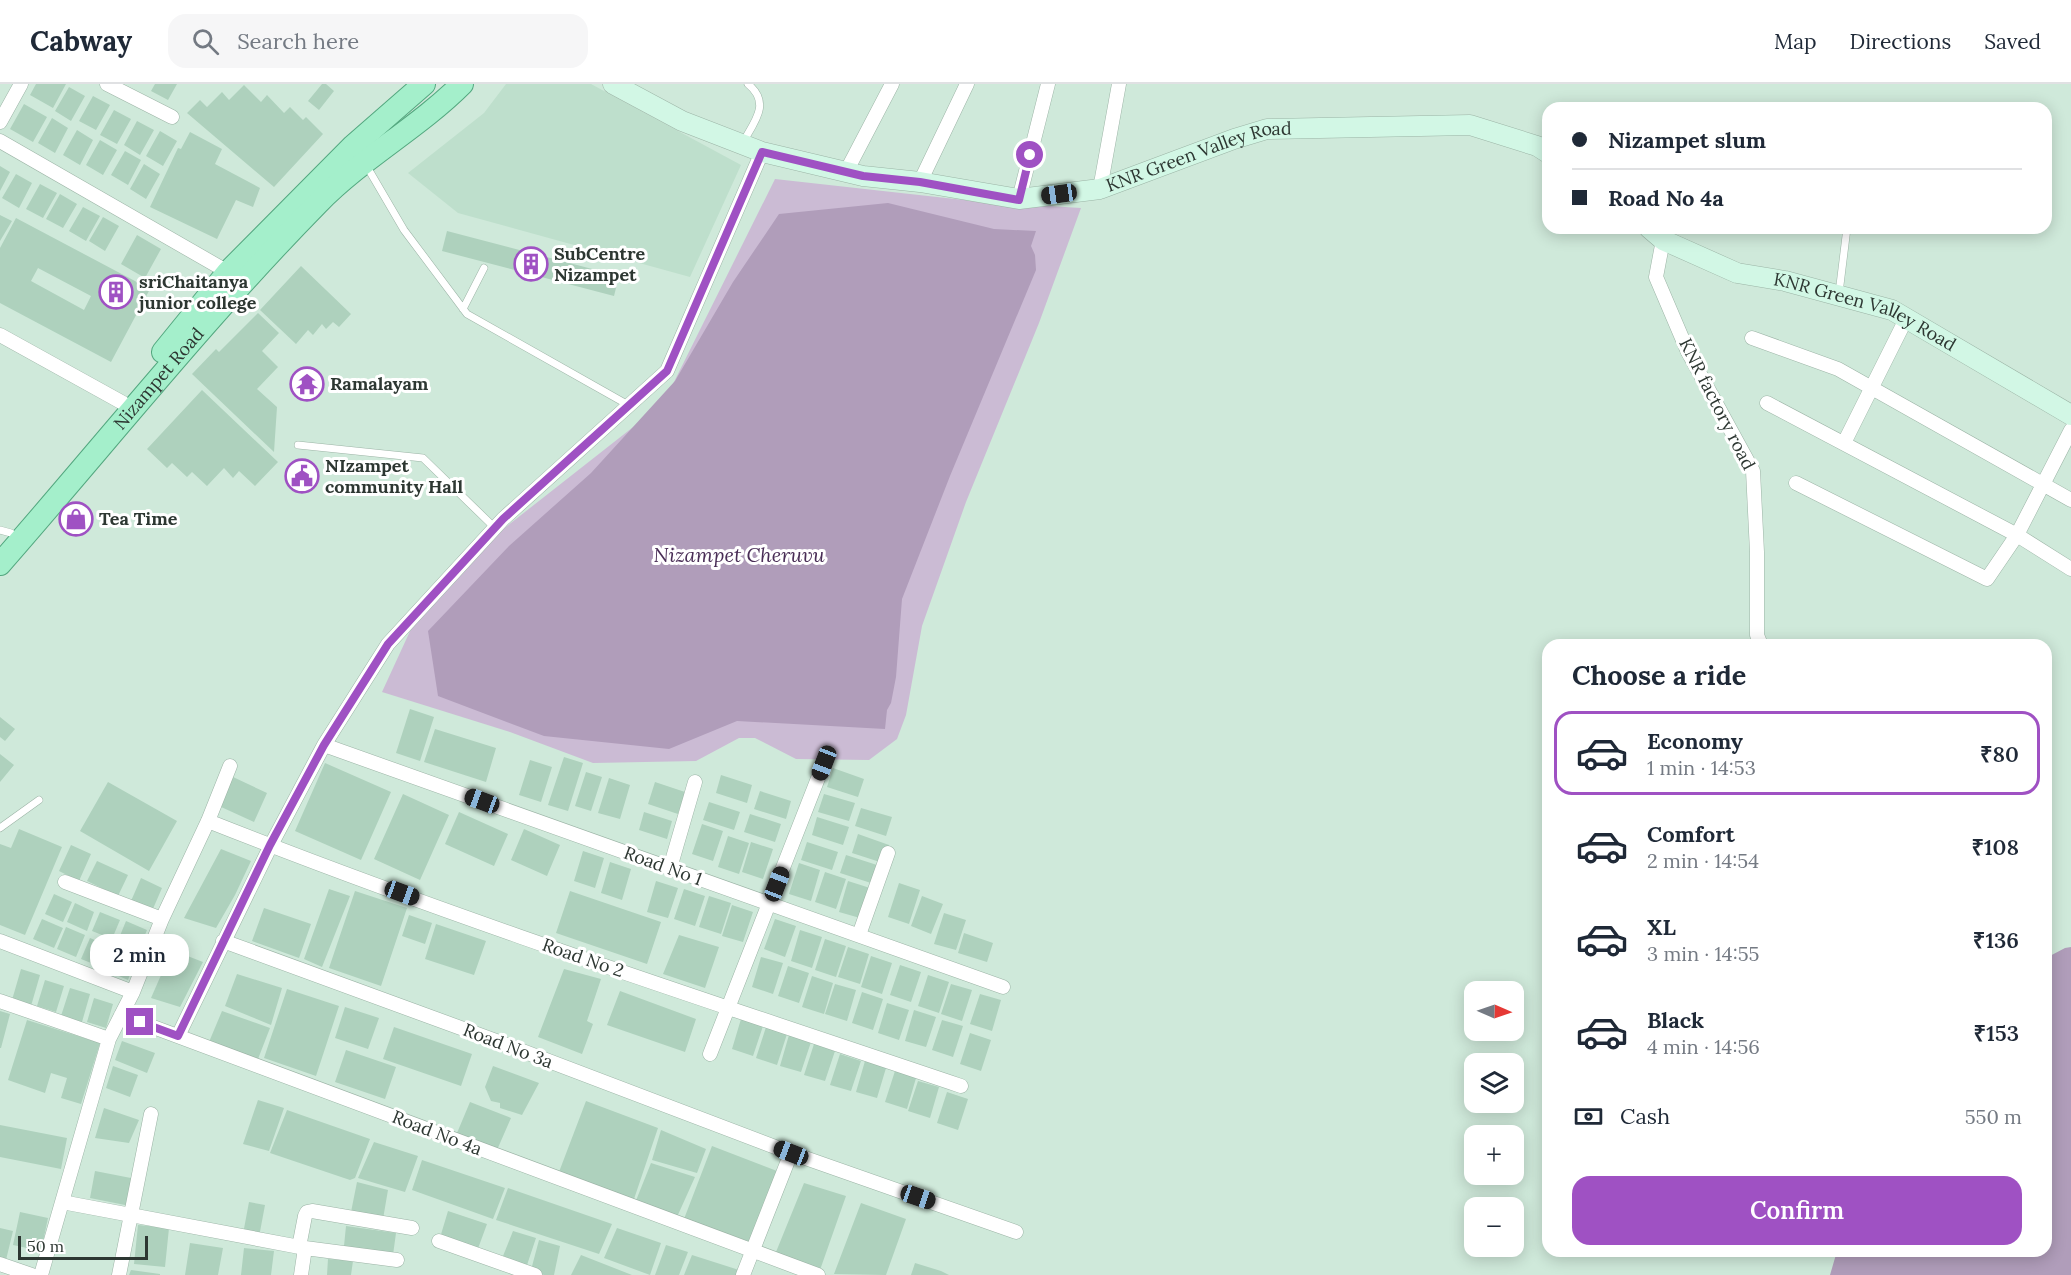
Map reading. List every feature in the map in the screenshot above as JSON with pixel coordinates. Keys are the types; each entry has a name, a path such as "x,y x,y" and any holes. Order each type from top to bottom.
{"main road":[{"name":"Nizampet Road","path":"0,564 214,315 320,201 442,104 462,84"},
{"name":"Nizampet Road","path":"4,536 123,403 228,272 353,146 416,91"},
{"path":"416,91 423,118"}],"street":[{"path":"0,122 21,84"},
{"path":"107,84 172,117"},
{"name":"KNR Green Valley Road","path":"613,84 682,121 762,152 863,176 920,182 1019,200 1100,189 1267,129 1470,125 1542,149"},
{"path":"846,172 892,84"},
{"path":"920,182 967,84"},
{"path":"1019,200 1048,84"},
{"path":"1100,189 1119,84"},
{"path":"0,141 228,272"},
{"path":"178,1036 270,845 324,745 388,644 495,528 667,371 762,152"},
{"name":"KNR Green Valley Road","path":"1656,234 1737,273 1785,281 1892,310 2071,416"},
{"name":"KNR factory road","path":"1656,234 1656,277 1688,352 1753,471 1759,639"},
{"path":"1844,443 1906,319"},
{"path":"0,334 123,403"},
{"path":"1752,338 1838,369 2071,500"},
{"path":"1767,403 2018,535 2071,569"},
{"path":"1796,483 1987,579 2018,535 2071,430"},
{"name":"Road No 1","path":"324,745 1003,987"},
{"path":"710,1054 824,763"},
{"path":"41,1275 109,1039 133,992 162,919 208,820 230,766"},
{"path":"670,868 695,782"},
{"name":"Road No 2","path":"208,820 270,845 534,941 961,1086"},
{"path":"859,936 888,854"},
{"path":"65,882 162,919"},
{"path":"0,941 133,992"},
{"name":"Road No 3a","path":"224,941 791,1153 1016,1232"},
{"path":"0,1001 109,1039"},
{"name":"Road No 4a","path":"121,1015 818,1275"},
{"path":"119,1275 151,1114"},
{"path":"743,1275 791,1153"},
{"path":"62,1202 302,1247 397,1260"},
{"path":"302,1275 302,1247 305,1216 308,1212 412,1228"},
{"path":"439,1241 535,1275"},
{"path":"0,1264 32,1275"}],"lane":[{"path":"741,144 760,108 760,99 748,84"},
{"path":"365,163 404,230 467,314 623,402"},
{"path":"1839,296 1846,234"},
{"path":"463,309 484,268"},
{"path":"298,445 423,458 495,528"},
{"path":"0,828 39,800"}],"shaded area":[{"path":"506,84 591,84 741,165 690,277 458,213 408,173 484,113"},
{"name":"Nizampet Cheruvu","path":"775,179 982,202 1081,208 1039,323 966,502 922,626 906,715 897,739 869,760 796,759 755,738 739,738 696,761 593,763 510,732 382,692 411,629 502,530 637,424 672,386"}],"water":[{"name":"Nizampet Cheruvu","path":"888,203 994,229 1036,231 1031,246 1035,255 1036,270 950,476 902,599 896,677 891,703 887,710 885,729 737,721 669,749 544,736 438,696 428,631 509,546 591,473 675,381 733,282 779,214"},
{"path":"2071,947 2071,1275 1830,1275 1835,1257 2052,1257 2052,955"}],"building":[{"path":"36,84 66,84 53,108 30,95"},
{"path":"155,84 177,84 168,100 151,91"},
{"path":"322,84 326,84 334,91 319,110 308,101"},
{"path":"244,85 261,102 267,95 284,113 290,107 303,120 306,117 323,134 274,187 187,113 200,100 207,107 222,92 229,100"},
{"path":"69,87 85,96 71,121 55,111"},
{"path":"93,96 110,105 96,130 79,121"},
{"path":"24,104 47,117 33,142 10,129"},
{"path":"114,110 131,119 117,144 100,135"},
{"path":"52,118 68,128 55,153 38,143"},
{"path":"137,121 154,130 140,155 124,145"},
{"path":"77,130 93,140 80,165 63,155"},
{"path":"160,131 177,141 163,166 146,156"},
{"path":"190,132 222,149 215,164 260,188 253,207 236,200 217,239 150,207 178,148 181,149"},
{"path":"100,140 117,150 103,175 86,165"},
{"path":"125,151 141,160 128,185 111,175"},
{"path":"144,164 160,174 146,199 130,189"},
{"path":"0,166 10,172 0,191"},
{"path":"16,174 32,183 19,208 2,198"},
{"path":"40,184 57,193 43,218 26,209"},
{"path":"60,194 77,204 63,228 46,219"},
{"path":"83,207 100,216 86,241 69,231"},
{"path":"0,215 12,221 0,241"},
{"path":"103,217 119,226 105,251 89,241"},
{"name":"sriChaitanya junior college","path":"16,218 150,289 111,362 0,303 0,248","holes":["38,268 91,296 84,310 31,281"]},
{"name":"SubCentre Nizampet","path":"447,231 619,276 614,296 442,251"},
{"path":"137,235 161,249 145,278 121,264"},
{"path":"301,266 351,314 339,327 333,322 326,329 322,324 313,335 308,330 296,344 260,310"},
{"path":"258,313 279,333 262,351 278,367 257,389 277,407 274,452 192,374 216,349 219,352"},
{"path":"202,390 278,462 255,486 239,471 233,478 224,468 207,486 192,472 187,477 172,463 167,468 147,449"},
{"path":"410,709 434,717 420,761 396,753"},
{"path":"0,717 15,729 5,741 0,737"},
{"path":"435,729 496,748 486,782 424,762"},
{"path":"0,754 14,765 0,782"},
{"path":"564,757 583,763 568,811 548,805"},
{"path":"530,760 552,767 541,802 519,795"},
{"path":"325,763 391,792 361,860 295,831"},
{"path":"833,768 864,779 858,797 827,787"},
{"path":"586,772 602,777 591,811 575,806"},
{"path":"721,775 752,785 747,803 716,793"},
{"path":"233,777 267,793 254,822 219,806"},
{"path":"609,778 630,785 620,819 598,813"},
{"path":"108,782 177,821 149,871 80,831"},
{"path":"655,782 685,792 678,814 648,804"},
{"path":"760,791 791,801 786,819 754,809"},
{"path":"403,794 449,815 420,880 374,859"},
{"path":"824,794 855,803 849,821 818,812"},
{"path":"709,802 740,812 734,830 703,820"},
{"path":"861,808 892,817 886,836 855,826"},
{"path":"459,812 508,834 494,866 445,844"},
{"path":"644,812 672,821 667,839 639,830"},
{"path":"750,814 781,824 775,842 744,832"},
{"path":"817,817 849,827 843,845 812,835"},
{"path":"702,824 723,831 713,861 692,854"},
{"path":"19,829 62,847 25,935 0,925 0,844 11,848"},
{"path":"524,829 560,845 547,876 511,860"},
{"path":"858,834 889,845 883,863 852,853"},
{"path":"728,836 749,843 739,874 718,867"},
{"path":"751,842 773,849 763,879 742,872"},
{"path":"807,842 838,852 832,870 801,860"},
{"path":"71,845 91,854 79,881 59,871"},
{"path":"221,849 251,861 216,928 184,918"},
{"path":"583,851 604,858 595,888 574,881"},
{"path":"846,855 877,865 871,883 840,873"},
{"path":"97,861 128,875 118,896 87,881"},
{"path":"610,862 631,869 622,900 601,893"},
{"path":"799,863 820,870 811,901 789,894"},
{"path":"825,872 846,879 836,909 815,902"},
{"path":"141,878 162,888 152,911 131,901"},
{"path":"656,881 678,888 668,918 647,912"},
{"path":"848,881 870,888 860,918 839,912"},
{"path":"899,883 920,890 909,924 888,917"},
{"path":"329,889 350,896 322,967 304,959"},
{"path":"684,889 705,896 695,926 674,919"},
{"path":"355,891 407,908 381,986 329,968"},
{"path":"570,891 661,922 647,964 556,933"},
{"path":"54,894 72,902 63,922 45,914"},
{"path":"709,896 731,903 721,934 699,927"},
{"path":"922,896 943,904 931,934 911,926"},
{"path":"75,903 94,912 87,931 67,922"},
{"path":"732,905 753,912 743,942 722,936"},
{"path":"264,908 311,924 299,958 252,941"},
{"path":"100,912 120,920 112,939 92,931"},
{"path":"944,913 966,920 956,950 934,944"},
{"path":"409,915 432,923 425,944 402,936"},
{"path":"42,919 63,928 54,948 33,939"},
{"path":"775,919 796,926 785,957 764,949"},
{"path":"126,921 147,930 138,952 117,943"},
{"path":"436,924 486,941 474,975 425,959"},
{"path":"66,927 85,935 76,957 57,949"},
{"path":"800,930 822,937 812,968 791,961"},
{"path":"964,933 993,943 987,962 958,953"},
{"path":"679,935 719,947 705,988 663,974"},
{"path":"90,938 109,946 101,967 81,959"},
{"path":"825,939 846,946 836,977 815,970"},
{"path":"115,947 137,956 128,980 105,970"},
{"path":"848,947 869,954 860,984 838,977"},
{"path":"172,950 203,962 180,1007 151,998"},
{"path":"871,956 892,963 882,994 861,987"},
{"path":"761,957 783,963 773,994 752,987"},
{"path":"900,965 921,972 911,1002 890,995"},
{"path":"788,966 809,973 799,1003 778,996"},
{"path":"21,969 40,975 31,1006 12,1000"},
{"path":"564,969 601,979 587,1021 593,1024 582,1054 538,1037"},
{"path":"237,974 282,988 271,1025 225,1006"},
{"path":"928,975 949,982 939,1013 918,1006"},
{"path":"812,976 833,983 824,1014 802,1007"},
{"path":"45,980 64,986 56,1012 37,1006"},
{"path":"835,984 856,990 847,1021 825,1014"},
{"path":"951,984 972,990 962,1021 941,1014"},
{"path":"70,988 90,994 82,1022 61,1016"},
{"path":"287,989 339,1006 316,1076 264,1058"},
{"path":"620,991 696,1019 685,1052 607,1025"},
{"path":"862,992 883,999 873,1030 852,1023"},
{"path":"980,994 1001,1000 992,1031 970,1024"},
{"path":"94,998 113,1004 106,1028 87,1022"},
{"path":"887,1003 909,1010 899,1040 878,1033"},
{"path":"345,1007 379,1018 368,1049 335,1038"},
{"path":"914,1010 936,1017 926,1047 905,1041"},
{"path":"0,1011 10,1014 1,1048 0,1048"},
{"path":"222,1011 270,1028 258,1059 209,1042"},
{"path":"741,1019 763,1026 753,1056 732,1049"},
{"path":"27,1020 100,1043 81,1104 61,1098 67,1078 51,1073 45,1093 8,1080"},
{"path":"942,1020 963,1026 953,1057 932,1050"},
{"path":"394,1027 472,1054 461,1086 383,1059"},
{"path":"766,1027 787,1034 777,1065 756,1058"},
{"path":"970,1033 991,1040 981,1071 960,1064"},
{"path":"789,1035 811,1042 801,1072 780,1066"},
{"path":"122,1041 155,1053 147,1073 115,1060"},
{"path":"814,1044 835,1051 825,1081 804,1075"},
{"path":"346,1050 396,1067 385,1099 335,1082"},
{"path":"840,1054 861,1061 851,1091 830,1085"},
{"path":"865,1061 886,1068 877,1098 856,1092"},
{"path":"113,1066 138,1075 130,1097 106,1088"},
{"path":"493,1066 539,1083 522,1115 500,1108 500,1103 491,1101 485,1087"},
{"path":"895,1071 916,1078 907,1109 885,1102"},
{"path":"918,1081 939,1087 930,1118 908,1111"},
{"path":"947,1092 968,1099 958,1130 937,1123"},
{"path":"258,1100 284,1108 269,1151 243,1144"},
{"path":"586,1101 658,1128 634,1199 559,1172"},
{"path":"470,1102 511,1118 497,1150 457,1133"},
{"path":"104,1108 139,1120 129,1143 95,1138"},
{"path":"287,1110 370,1139 355,1178 350,1180 270,1153"},
{"path":"0,1125 67,1138 61,1169 0,1157"},
{"path":"661,1130 706,1149 697,1173 652,1160"},
{"path":"374,1142 418,1156 405,1192 358,1178"},
{"path":"712,1146 777,1171 751,1242 684,1219"},
{"path":"422,1160 505,1188 493,1219 412,1190"},
{"path":"651,1163 695,1177 677,1217 635,1203"},
{"path":"95,1171 136,1179 130,1206 90,1198"},
{"path":"357,1182 388,1190 383,1219 351,1212"},
{"path":"804,1183 846,1196 820,1270 776,1252"},
{"path":"508,1188 612,1224 599,1254 496,1220"},
{"path":"249,1202 265,1205 259,1237 243,1234"},
{"path":"861,1203 906,1219 886,1275 834,1274"},
{"path":"448,1211 487,1224 476,1254 439,1241"},
{"path":"20,1212 48,1218 41,1251 13,1245"},
{"path":"138,1225 169,1228 165,1267 134,1264"},
{"path":"346,1226 396,1233 393,1255 344,1246"},
{"path":"0,1228 13,1231 6,1260 0,1258"},
{"path":"617,1228 661,1243 650,1275 604,1258"},
{"path":"513,1231 536,1238 527,1265 503,1256"},
{"path":"539,1240 560,1246 554,1275 544,1275 531,1270"},
{"path":"190,1243 223,1248 218,1275 185,1275"},
{"path":"666,1245 688,1252 679,1275 655,1275"},
{"path":"244,1248 274,1251 271,1275 241,1275"},
{"path":"581,1255 632,1275 571,1275"},
{"path":"692,1255 739,1270 737,1275 684,1275"},
{"path":"328,1259 353,1261 351,1275 327,1275"},
{"path":"915,1263 941,1271 949,1275 911,1275"},
{"path":"131,1270 160,1274 160,1275 129,1275"}],"place":[{"name":"SubCentre Nizampet","path":"531,264"},
{"name":"sriChaitanya junior college","path":"116,292"},
{"name":"Ramalayam","path":"307,384"},
{"name":"NIzampet community Hall","path":"302,476"},
{"name":"Tea Time","path":"76,519"}],"route":[{"path":"140,1022 178,1036 270,845 324,745 388,644 503,519 667,371 762,152 863,176 920,182 1019,200 1030,155"}]}
